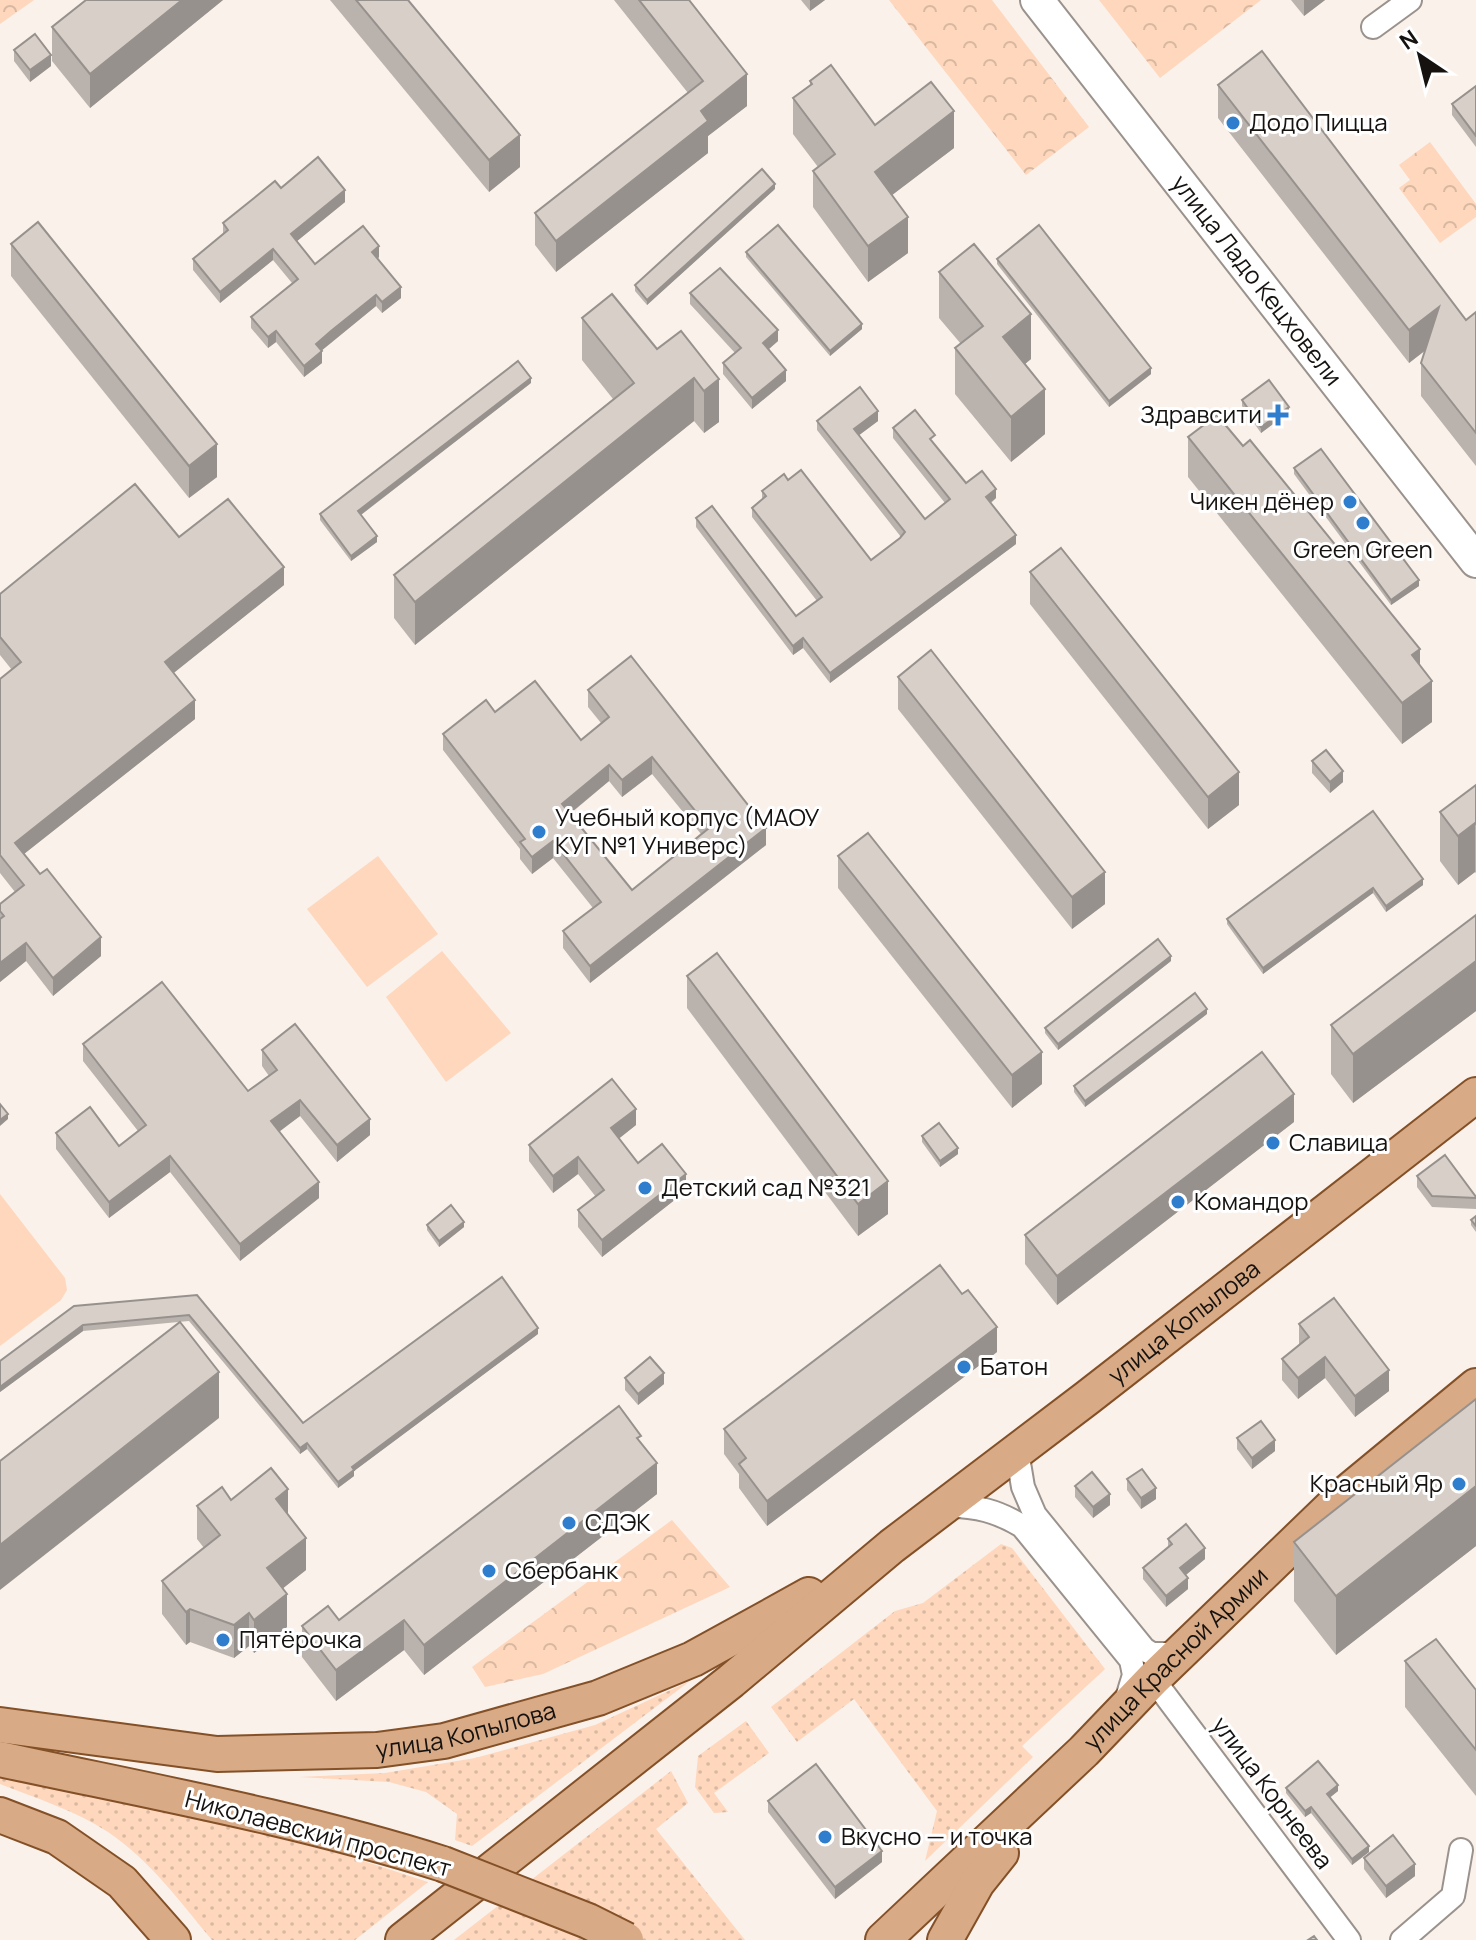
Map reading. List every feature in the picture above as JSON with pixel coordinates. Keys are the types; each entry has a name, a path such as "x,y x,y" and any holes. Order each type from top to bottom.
{"main road":[{"name":"улица Ладо Кецховели","path":"1037,0 1476,561"},
{"name":"улица Копылова","path":"403,1940 731,1681 892,1546 1476,1095"},
{"name":"улица Красной Армии","path":"883,1940 1084,1751 1178,1654 1344,1495 1476,1386"},
{"name":"улица Копылова","path":"0,1725 217,1754 377,1750 444,1741 598,1698 693,1659 892,1546"},
{"path":"945,1940 977,1883 1084,1751"},
{"name":"Николаевский проспект","path":"0,1759 235,1809 443,1864 588,1921 626,1940"},
{"path":"0,1815 57,1837 122,1882 173,1940"}],"street":[{"path":"1373,27 1410,0"},
{"path":"1017,1451 1023,1487 1035,1515 1144,1649 1152,1654 1178,1654"},
{"path":"947,1505 976,1506 1000,1513 1022,1526 1131,1660 1134,1675 1123,1709"},
{"name":"улица Корнеева","path":"1153,1679 1349,1940"},
{"path":"1402,1940 1453,1896 1461,1850"}],"green space":[{"path":"0,0 34,0 0,24"},
{"path":"889,0 992,0 1089,127 1026,175"},
{"path":"1099,0 1261,0 1160,78"},
{"path":"1430,142 1476,204 1476,217 1440,243 1399,188 1410,180 1399,165"},
{"path":"378,856 438,934 367,987 307,909"},
{"path":"442,951 511,1033 446,1082 386,997"},
{"path":"0,1194 65,1278 67,1290 61,1300 0,1346"},
{"path":"672,1520 730,1587 543,1674 485,1687 472,1667"},
{"path":"1001,1544 1012,1548 1105,1669 1022,1746 1033,1757 925,1861 937,1811 854,1699 797,1742 771,1707 895,1611 923,1603"},
{"path":"690,1681 472,1846 455,1840 457,1814 426,1792 389,1782 299,1777 385,1773 475,1758 595,1725"},
{"path":"746,1721 769,1753 714,1793 728,1812 714,1813 695,1787 698,1756"},
{"path":"671,1771 688,1803 656,1829 745,1940 454,1940"},
{"path":"0,1775 62,1785 342,1854 428,1882 355,1940 212,1940 164,1883 123,1843 56,1805 0,1784"}],"building":[{"path":"86,0 182,0 90,74 52,27"},
{"path":"356,0 408,0 520,135 489,160"},
{"path":"639,0 689,0 747,74 701,111 708,121 556,241 535,213 703,81"},
{"path":"35,34 51,55 30,70 14,50"},
{"path":"1262,51 1466,320 1476,312 1476,433 1421,363 1439,307 1409,330 1218,85"},
{"path":"831,65 875,125 931,82 954,111 875,172 908,217 868,246 813,171 835,154 793,98"},
{"path":"1476,86 1476,136 1452,104"},
{"path":"318,157 345,190 291,234 315,264 363,226 379,246 372,252 401,287 382,302 376,295 331,331 316,344 322,351 304,366 276,331 268,337 251,317 298,279 273,249 220,292 193,259 228,230 223,223 275,181 281,188"},
{"path":"762,169 775,184 647,300 635,285"},
{"path":"38,222 217,444 189,466 11,244"},
{"path":"778,225 862,324 830,351 746,252"},
{"path":"1039,225 1151,368 1109,401 997,259"},
{"path":"974,244 1031,314 1003,337 1045,389 1011,417 955,348 983,326 939,272"},
{"path":"720,268 778,330 763,343 786,370 752,398 723,363 741,348 690,293"},
{"path":"612,294 657,349 681,331 719,379 704,391 694,378 415,602 394,575 634,383 582,318"},
{"path":"518,361 531,378 358,511 377,536 351,556 320,514"},
{"path":"1269,380 1289,407 1261,427 1242,400"},
{"path":"860,387 878,411 854,429 925,519 950,499 893,428 915,410 935,435 930,439 966,483 982,471 996,489 986,497 1016,535 830,673 803,638 793,646 696,518 712,506 796,616 822,597 752,508 766,496 762,491 784,474 788,480 801,470 871,560 900,538 905,532 817,421"},
{"path":"1217,415 1243,446 1250,440 1420,649 1412,655 1432,681 1402,703 1188,437"},
{"path":"1321,449 1419,580 1391,600 1294,468"},
{"path":"135,484 179,537 228,499 284,567 165,662 195,700 15,843 40,874 47,869 101,937 53,978 26,943 0,963 0,919 4,916 0,904 24,885 0,855 0,679 21,662 0,637 0,594"},
{"path":"1061,548 1239,772 1208,797 1030,572"},
{"path":"931,650 1105,872 1072,897 898,677"},
{"name":"Учебный корпус (МАОУ КУГ №1 Универс)","path":"631,656 766,828 590,966 563,931 601,902 553,841 532,857 520,842 525,839 443,734 486,700 495,712 535,681 581,740 609,717 588,690","holes":["652,757 709,828 632,890 562,804 609,765 622,780"]},
{"path":"1326,750 1343,771 1330,782 1312,761"},
{"path":"1476,785 1476,824 1458,836 1440,812"},
{"path":"1373,811 1423,879 1386,906 1373,888 1263,968 1227,919"},
{"path":"868,833 1042,1052 1012,1075 838,856"},
{"path":"1476,915 1476,961 1353,1054 1331,1025"},
{"path":"1158,939 1171,956 1058,1044 1045,1028"},
{"path":"717,953 888,1181 858,1204 687,976"},
{"path":"162,982 248,1091 277,1070 262,1050 295,1024 370,1119 337,1145 300,1100 271,1121 319,1182 240,1244 170,1156 109,1202 56,1133 90,1107 119,1146 146,1125 83,1044"},
{"path":"1195,993 1207,1009 1085,1101 1074,1086"},
{"path":"1262,1052 1294,1094 1057,1276 1025,1235"},
{"path":"612,1079 636,1109 611,1128 638,1163 662,1144 686,1174 602,1240 578,1210 604,1190 578,1157 553,1176 529,1145"},
{"path":"0,1104 8,1114 0,1120"},
{"path":"939,1123 958,1148 940,1161 922,1136"},
{"path":"1445,1155 1476,1198 1432,1196 1417,1176"},
{"path":"451,1205 464,1222 439,1241 427,1225"},
{"path":"940,1265 962,1294 968,1290 997,1327 767,1501 739,1464 746,1458 724,1429"},
{"path":"502,1277 538,1328 352,1467 354,1470 338,1482 307,1443 300,1448 189,1315 83,1325 0,1387 0,1361 74,1306 197,1295 303,1423"},
{"path":"1334,1298 1389,1370 1355,1396 1325,1357 1298,1378 1282,1359 1309,1337 1299,1324"},
{"path":"180,1322 219,1372 0,1545 0,1461"},
{"path":"650,1357 664,1373 638,1394 625,1378"},
{"path":"1476,1399 1476,1486 1336,1596 1294,1542"},
{"path":"619,1406 641,1436 637,1438 657,1463 424,1645 404,1620 336,1670 302,1626 328,1606 339,1620"},
{"path":"1261,1421 1275,1440 1252,1458 1237,1438"},
{"path":"271,1468 288,1489 276,1499 306,1538 267,1568 287,1594 254,1620 249,1613 234,1625 190,1609 186,1612 162,1581 220,1535 197,1506 222,1487 231,1500"},
{"path":"1142,1469 1156,1488 1141,1498 1127,1479"},
{"path":"1092,1472 1110,1494 1093,1507 1075,1486"},
{"path":"1186,1524 1205,1548 1180,1568 1188,1578 1166,1596 1143,1568 1172,1544 1168,1539"},
{"path":"1436,1639 1476,1690 1476,1750 1405,1661"},
{"path":"1318,1761 1338,1785 1327,1794 1369,1846 1352,1859 1311,1807 1305,1811 1286,1788"},
{"name":"Вкусно — и точка","path":"816,1764 882,1851 835,1887 768,1801"},
{"path":"1393,1835 1415,1864 1386,1886 1364,1858"}],"place":[{"name":"Додо Пицца","path":"1233,123"},
{"name":"Здравсити","path":"1278,415"},
{"name":"Чикен дёнер","path":"1350,502"},
{"name":"Green Green","path":"1363,523"},
{"name":"Учебный корпус (МАОУ КУГ №1 Универс)","path":"539,832"},
{"name":"Славица","path":"1273,1143"},
{"name":"Детский сад №321","path":"645,1188"},
{"name":"Командор","path":"1178,1202"},
{"name":"Батон","path":"964,1367"},
{"name":"Красный Яр","path":"1459,1484"},
{"name":"СДЭК","path":"569,1523"},
{"name":"Сбербанк","path":"489,1571"},
{"name":"Пятёрочка","path":"223,1640"},
{"name":"Вкусно — и точка","path":"825,1837"}]}
